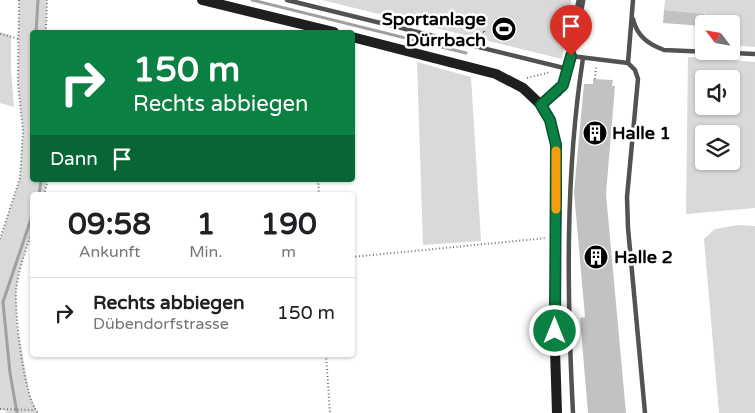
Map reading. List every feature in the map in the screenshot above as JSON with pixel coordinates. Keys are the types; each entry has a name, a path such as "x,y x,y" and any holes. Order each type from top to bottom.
{"main road":[{"path":"202,0 326,30"},
{"path":"355,38 468,65 512,81 541,105 550,120 556,145 554,317 557,413"}],"street":[{"path":"541,105 563,85 571,56 581,0"}],"lane":[{"path":"287,0 568,69"},
{"path":"628,63 633,0"},
{"path":"632,8 634,24 641,36 651,45 664,50 755,54"},
{"path":"571,56 628,63 636,70 638,79 627,197 628,228 645,413"},
{"path":"573,413 569,278 570,184 584,58"}],"path":[{"path":"0,239 20,178 23,131 18,84 19,0"},
{"path":"46,30 47,0"},
{"path":"0,34 18,39"},
{"path":"595,79 597,59"},
{"path":"512,81 568,69"},
{"path":"30,237 19,273 16,291 17,324 30,396 38,413"},
{"path":"355,257 556,237"},
{"path":"326,357 330,413"},
{"path":"0,409 6,411 35,410"}],"shaded area":[{"path":"19,0 47,0 46,30 30,30 30,182 47,182 45,192 30,192 30,237 19,273 16,291 17,324 30,396 38,413 6,413 6,411 0,409 0,239 20,178 23,131 18,84"},
{"name":"Sportanlage Dürrbach","path":"322,0 571,0 562,59"},
{"path":"665,0 755,0 755,47 740,46 740,15 705,15 664,10"},
{"path":"0,32 11,35 14,107 0,103"},
{"path":"688,57 695,58 695,60 755,62 755,208 686,214"},
{"path":"417,62 471,77 481,241 423,245"},
{"path":"738,225 755,226 755,413 719,413 704,239 715,229"}],"building":[{"path":"664,10 704,14 695,15 695,25 663,23"},
{"name":"Halle 2","path":"593,79 613,80 612,86 615,86 606,194 626,413 588,413 580,318 585,317 574,192 584,84 593,84"}],"waterway":[{"path":"36,30 38,0"},
{"path":"252,0 466,53"},
{"path":"39,192 41,182"},
{"path":"17,413 10,373 3,302 30,222"}],"slow traffic":[{"path":"556,151 556,209"}],"place":[{"name":"Sportanlage Dürrbach","path":"504,29"},
{"name":"Halle 1","path":"595,133"},
{"name":"Halle 2","path":"596,257"}],"route":[{"path":"555,331 556,145 550,120 541,105 558,92 563,85 571,56"}]}
